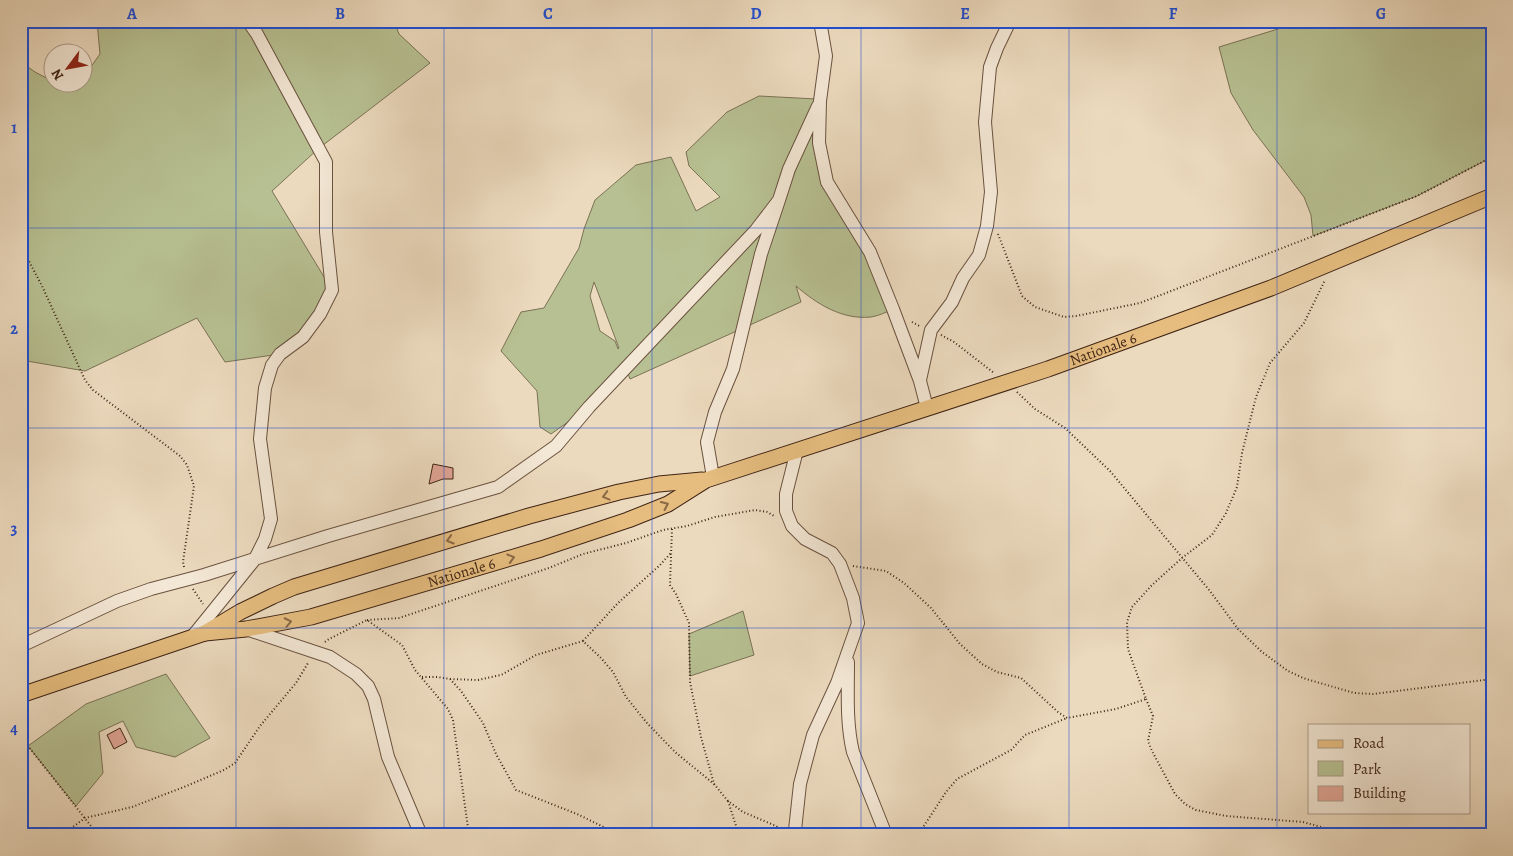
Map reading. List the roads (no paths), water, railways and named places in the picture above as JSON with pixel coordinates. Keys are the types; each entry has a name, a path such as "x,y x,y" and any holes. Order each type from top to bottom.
{"main road":[{"name":"Nationale 6","path":"199,635 246,629 311,617 541,549 628,520 668,504 710,479 1048,369 1271,288 1492,196"},
{"name":"Nationale 6","path":"21,695 199,635 240,612 294,587 529,516 619,492 659,484 710,479"}],"street":[{"path":"199,635 210,614 255,559 265,539 271,519 260,439 265,388 272,365 280,354 303,336 320,314 332,290 326,232 326,162 262,42 248,21"},
{"path":"820,21 826,56 820,101 819,143 827,182 870,252 920,381 927,408"},
{"path":"920,381 931,330 952,302 963,278 979,255 987,226 991,192 985,122 990,67 996,48 1010,21"},
{"path":"710,479 706,442 715,412 734,369 761,254 789,170 820,101"},
{"path":"21,646 117,601 151,589 187,580 498,487 556,446 589,406 756,230 779,200"},
{"path":"793,835 800,784 813,735 837,683 858,623 853,598 840,564 832,553 805,539 792,526 786,511 786,494 797,450"},
{"path":"246,629 330,657 356,674 368,686 374,699 388,757 421,835"},
{"path":"848,652 850,739 853,752 886,835"}]}
